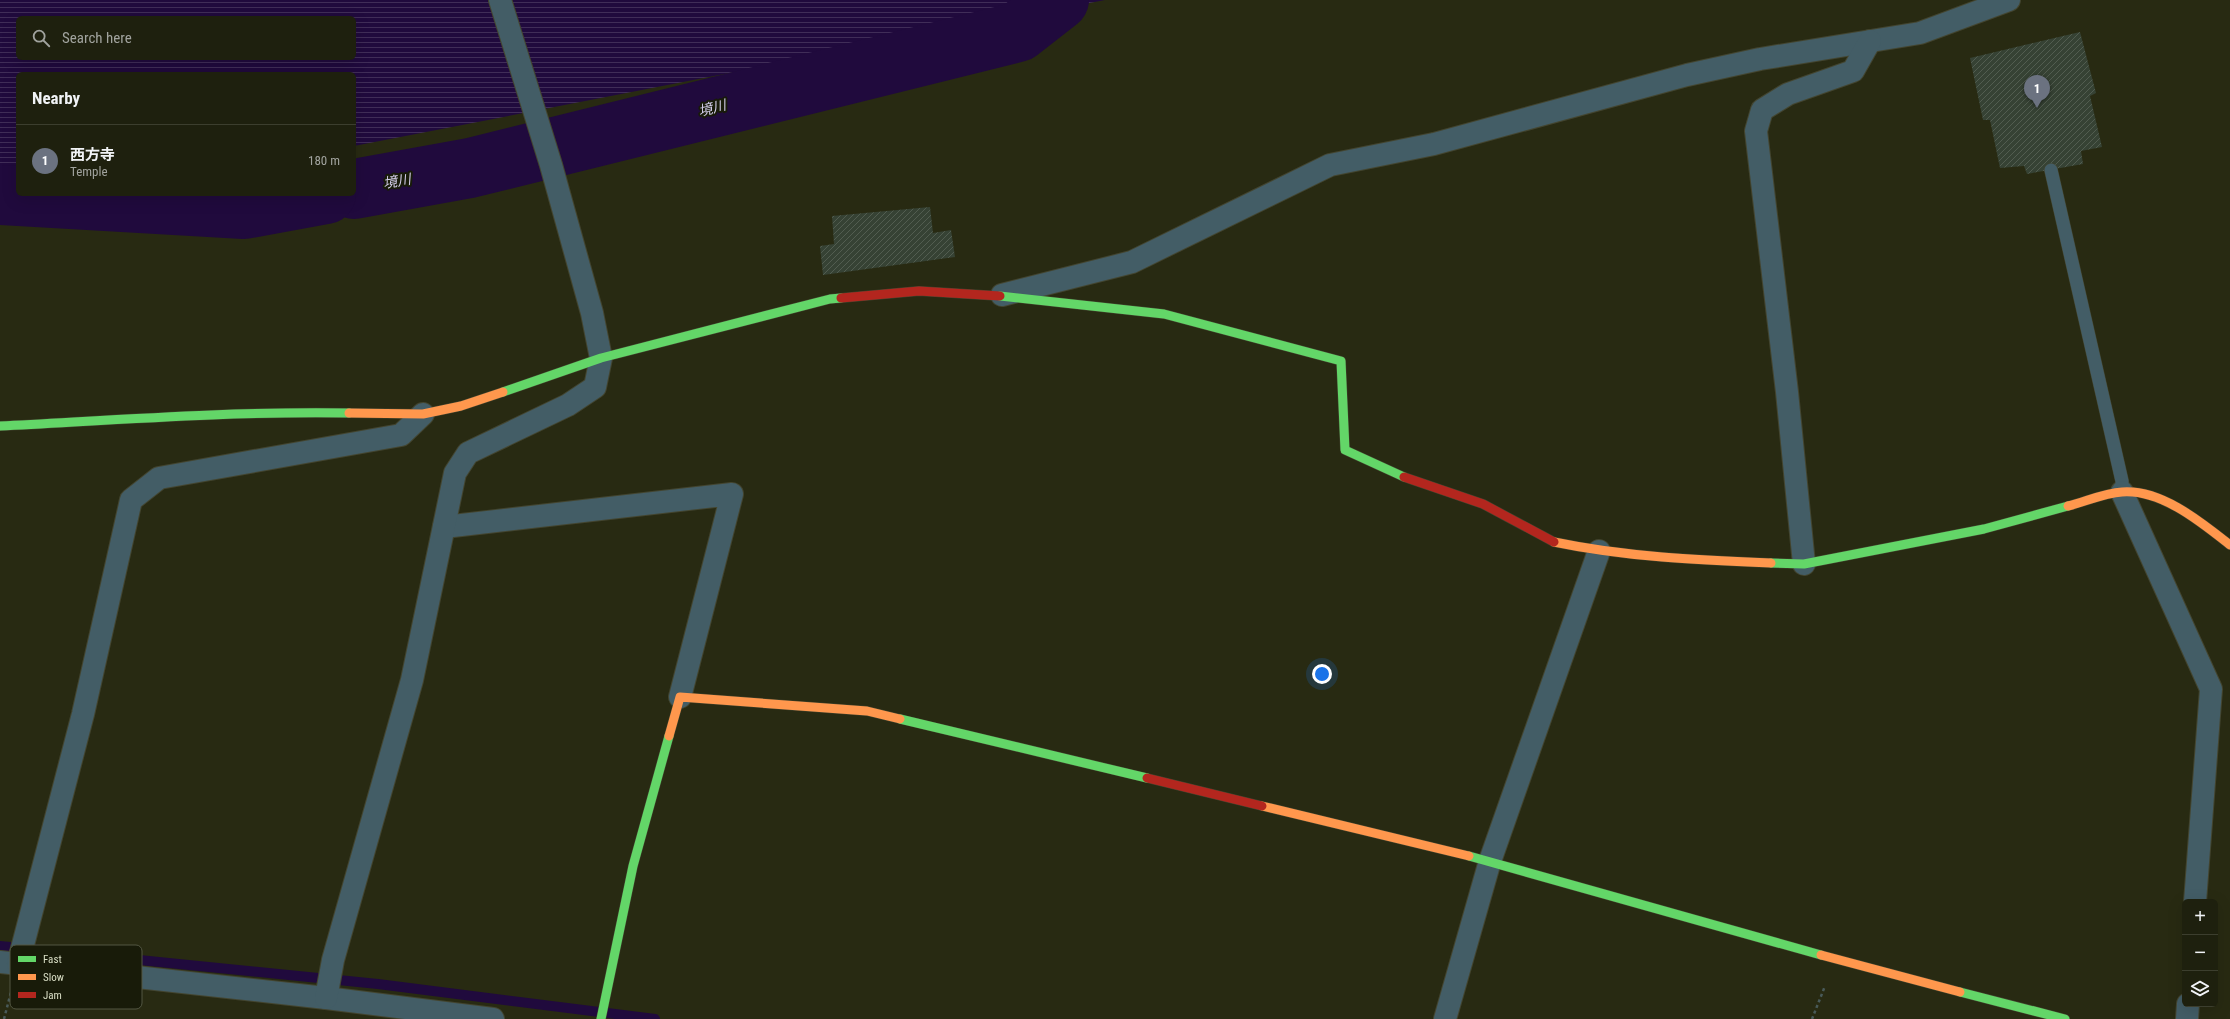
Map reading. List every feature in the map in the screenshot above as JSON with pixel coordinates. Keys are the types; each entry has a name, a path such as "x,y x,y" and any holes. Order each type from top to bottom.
{"street":[{"path":"326,998 333,960 412,680 455,473 468,453 568,404 595,388 601,358 592,313 551,165 500,0"},
{"path":"1001,296 1132,262 1330,165 1434,144 1687,75 1760,59 1920,33 2009,0"},
{"path":"1804,564 1756,131 1762,110 1788,94 1854,71 1870,42"},
{"path":"0,426 304,412 423,414 461,406 601,358 830,299 920,290 1001,296 1164,314 1341,361 1346,450 1402,477 1483,504 1552,541 1599,550 1659,558 1804,564 1984,529 2122,492 2151,496 2190,512 2230,545"},
{"path":"14,945 83,714 131,500 159,478 401,435 423,414"},
{"path":"2122,492 2211,690 2195,899"},
{"path":"444,527 732,494 680,697 633,866 601,1019"},
{"path":"1445,1019 1490,861 1599,550"},
{"path":"680,697 867,711 1490,861 1835,959 2065,1019"},
{"path":"142,978 326,998 493,1019"},
{"path":"2187,1019 2188,1007"}],"lane":[{"path":"2051,170 2122,481 2122,492"}],"path":[{"path":"1812,1019 1835,959"}],"shaded area":[{"path":"0,0 1105,0 356,146 356,72 16,72 16,186 0,187"}],"building":[{"path":"2080,32 2096,93 2090,96 2102,147 2081,151 2083,164 2027,174 2024,166 2000,168 1990,120 1983,120 1970,58"},
{"path":"930,207 933,233 951,230 955,257 823,275 820,246 834,244 832,216"}],"waterway":[{"name":"境川","path":"356,189 470,168 1018,32 1059,0"},
{"name":"境川","path":"0,195 16,196"},
{"name":"境川","path":"17,196 244,209 315,196"},
{"path":"0,946 10,947"},
{"path":"142,960 378,984 655,1019"}],"traffic: fast":[{"path":"1000,296 1164,314 1341,361 1345,450 1404,477"},
{"path":"503,392 601,358 830,299 841,298"},
{"path":"0,426 262,413 349,413"},
{"path":"1771,563 1804,564 1984,529 2068,506"},
{"path":"900,719 1147,778"},
{"path":"601,1019 633,866 669,736"},
{"path":"1469,856 1821,955"},
{"path":"1960,992 2065,1019"}],"traffic: slow":[{"path":"349,413 423,414 461,406 503,392"},
{"path":"2068,506 2115,493 2137,492 2166,501 2193,517 2230,545"},
{"path":"1554,542 1635,554 1689,559 1771,563"},
{"path":"669,736 680,697 867,711 900,719"},
{"path":"1262,806 1469,856"},
{"path":"1821,955 1960,992"}],"traffic: jam":[{"path":"841,298 919,291 1000,296"},
{"path":"1404,477 1483,504 1554,542"},
{"path":"1147,778 1262,806"}],"place":[{"name":"西方寺","path":"2037,108"}]}
